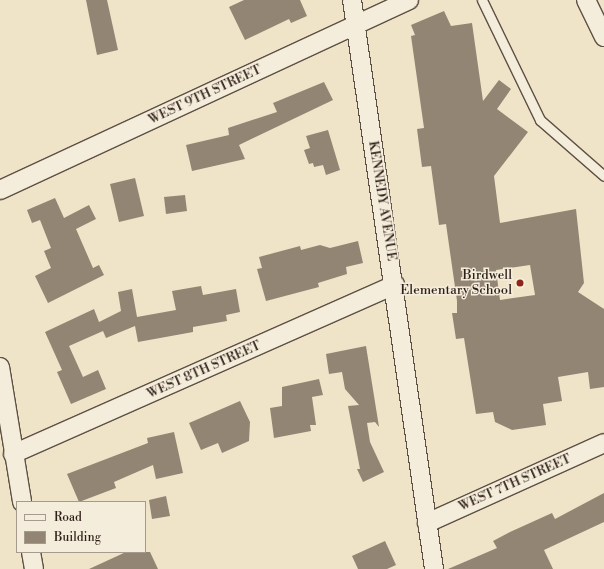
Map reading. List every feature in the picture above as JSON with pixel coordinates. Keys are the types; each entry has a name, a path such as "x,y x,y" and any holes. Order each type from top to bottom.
{"street":[{"name":"KENNEDY AVENUE","path":"352,0 434,569"},
{"name":"WEST 9TH STREET","path":"0,190 409,0"},
{"path":"586,0 604,37"},
{"name":"WEST 8TH STREET","path":"13,454 394,285"},
{"path":"0,367 22,501"},
{"name":"WEST 7TH STREET","path":"427,523 604,443"},
{"path":"31,553 34,569"}],"lane":[{"path":"482,0 540,120 604,176"}],"building":[{"path":"86,0 107,0 118,50 97,55"},
{"path":"244,0 300,0 307,16 291,23 289,19 245,40 229,7"},
{"path":"444,11 451,26 472,23 483,101 499,80 511,89 497,109 528,132 494,176 500,223 576,209 584,283 578,292 604,309 604,387 590,389 588,372 558,377 562,401 543,404 546,425 512,430 495,422 493,412 476,414 464,338 456,339 452,313 457,313 457,301 446,224 439,225 431,166 422,167 417,129 424,128 411,36 415,35 411,25","holes":["530,265 535,295 500,300 496,270"]},
{"path":"324,82 333,100 239,145 245,159 192,171 186,145 229,135 228,128 277,112 273,103"},
{"path":"328,130 340,170 326,175 323,165 314,167 313,163 309,164 304,150 310,148 306,136"},
{"path":"135,178 144,216 119,222 110,184"},
{"path":"185,195 187,211 166,214 164,197"},
{"path":"55,198 64,218 89,205 96,219 76,229 93,268 99,265 104,275 48,303 35,276 51,268 44,251 51,248 40,220 32,223 27,210"},
{"path":"358,241 363,263 346,267 347,274 318,283 319,287 266,301 257,269 262,268 259,257 300,246 301,250 320,245 330,248"},
{"path":"201,286 203,295 236,289 240,312 226,315 227,321 193,327 193,332 138,342 135,326 106,338 103,331 69,346 83,377 98,370 106,389 71,404 57,372 62,370 45,332 94,309 99,322 121,311 118,292 132,289 137,317 176,310 172,291"},
{"path":"366,346 379,427 375,422 367,423 370,442 384,472 363,482 357,469 360,469 348,406 359,405 345,389 342,372 329,374 326,354"},
{"path":"319,379 323,395 312,397 316,425 310,425 311,431 274,438 270,408 282,406 282,387"},
{"path":"240,401 250,422 249,441 222,453 218,443 201,450 189,423"},
{"path":"174,432 183,473 156,479 153,465 114,482 116,488 79,501 67,474 148,443 147,438"},
{"path":"604,493 604,522 544,550 553,569 448,569 497,548 493,541 510,532 552,513 555,519"},
{"path":"166,496 170,516 152,519 149,500"},
{"path":"385,541 396,565 387,569 358,569 352,556"},
{"path":"150,552 158,569 89,569 124,553"}],"place":[{"name":"Birdwell Elementary School","path":"520,283"}]}
